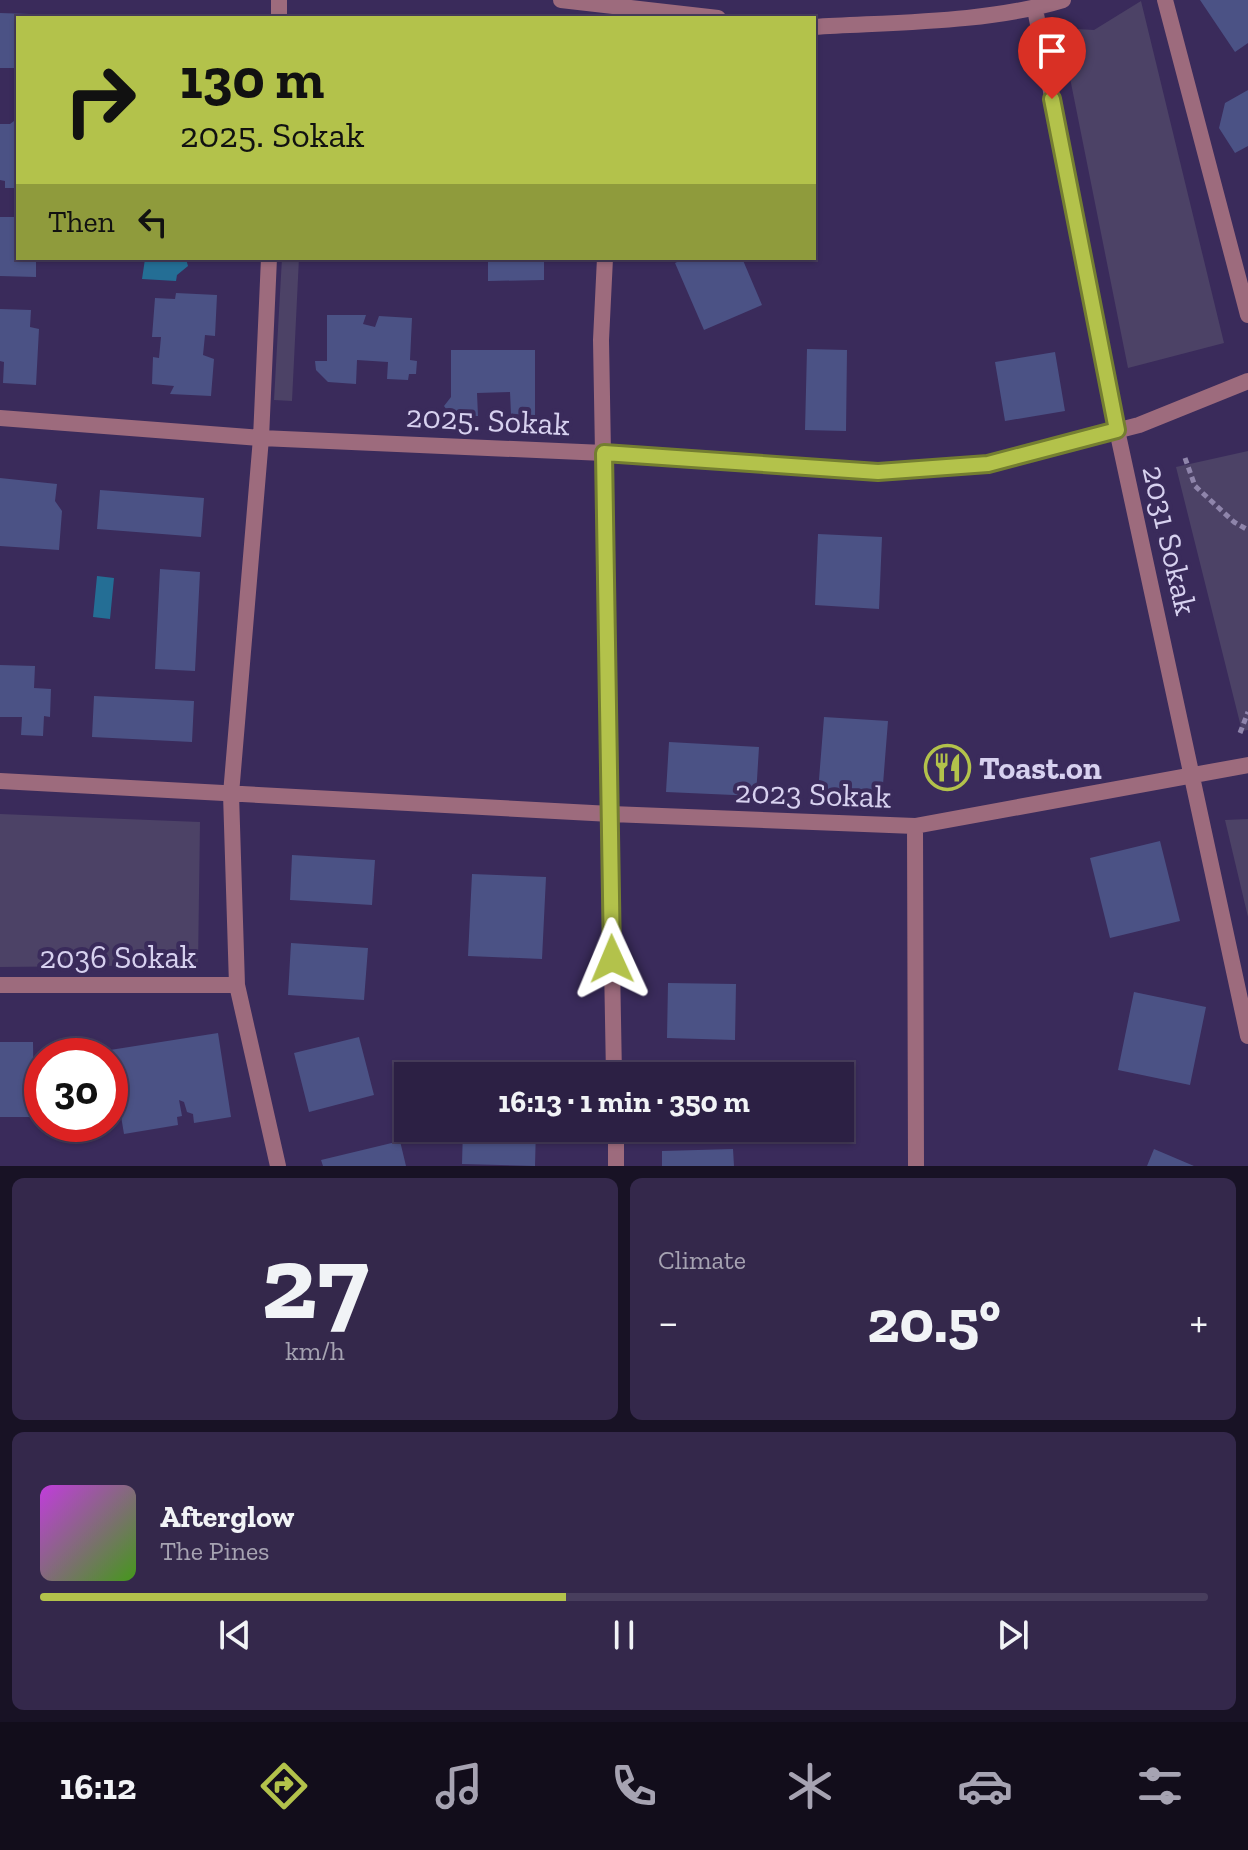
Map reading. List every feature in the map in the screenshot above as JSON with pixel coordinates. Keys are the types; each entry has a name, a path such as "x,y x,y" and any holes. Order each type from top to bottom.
{"street":[{"path":"561,0 697,16"},
{"path":"816,27 1035,9 1063,0"},
{"path":"1165,0 1248,315"},
{"name":"2031 Sokak","path":"1035,9 1117,430 1248,1036"},
{"path":"269,260 261,438 231,794 237,985 278,1166"},
{"path":"605,260 601,340 614,1062"},
{"name":"2025. Sokak","path":"0,418 261,438 604,453 878,472 988,464 1139,425 1248,381"},
{"name":"2023 Sokak","path":"0,781 611,814 915,826 1248,765"},
{"path":"915,826 916,1166"},
{"name":"2036 Sokak","path":"0,985 237,985"},
{"path":"616,1142 616,1166"}],"path":[{"path":"1185,458 1195,486 1234,522 1248,530"},
{"path":"1240,733 1248,712"}],"shaded area":[{"path":"1141,1 1224,343 1128,368 1060,28 1094,30"},
{"path":"282,260 299,260 292,401 274,400"},
{"path":"1248,451 1248,730 1242,731 1176,467"},
{"path":"0,814 200,822 198,965 0,967"},
{"path":"1248,819 1248,917 1225,820"}],"water":[{"path":"145,260 186,260 188,266 177,275 176,281 142,279"},
{"path":"97,576 114,578 110,619 93,617"}],"building":[{"path":"1200,0 1248,0 1248,43 1235,52"},
{"path":"0,13 60,15 16,16 16,68 0,68"},
{"path":"1248,90 1248,146 1235,153 1219,128 1225,103"},
{"path":"16,121 16,188 5,188 5,181 0,180 0,124"},
{"path":"0,217 16,217 16,260 36,260 36,277 0,276"},
{"path":"488,260 544,260 544,280 488,281"},
{"path":"681,260 743,260 762,305 704,330 675,263"},
{"path":"176,293 217,295 215,336 205,335 203,355 214,359 211,396 170,394 174,386 152,384 153,357 159,358 161,337 152,337 155,298 175,299"},
{"path":"0,309 31,310 30,327 39,329 36,385 3,383"},
{"path":"327,315 366,315 363,324 375,327 379,316 412,318 410,360 417,361 416,374 409,374 408,380 387,379 388,362 357,360 356,384 328,382 316,370 315,361 327,361"},
{"path":"807,349 847,350 846,431 805,430"},
{"path":"451,350 535,350 535,415 511,414 510,392 477,393 478,416 451,416 444,406 451,397"},
{"path":"1055,352 1065,411 1005,421 995,362"},
{"path":"0,478 57,484 55,501 62,511 59,550 0,546"},
{"path":"100,490 204,498 201,537 97,529"},
{"path":"818,534 882,537 879,609 815,605"},
{"path":"160,569 200,572 195,671 155,669"},
{"path":"0,665 35,666 34,688 51,689 50,717 44,716 43,736 21,735 22,717 0,717"},
{"path":"94,696 194,701 192,742 92,737"},
{"path":"824,717 888,721 882,797 818,792"},
{"path":"669,742 759,747 756,796 666,792"},
{"path":"1160,841 1180,921 1110,938 1090,858"},
{"path":"292,855 375,860 372,905 290,900"},
{"path":"472,874 546,877 542,959 468,956"},
{"path":"291,943 368,948 364,1000 288,995"},
{"path":"668,983 736,984 735,1040 667,1038"},
{"path":"1134,992 1206,1007 1190,1085 1118,1070"},
{"path":"218,1033 231,1117 194,1123 193,1114 187,1112 184,1102 179,1100 182,1116 177,1117 178,1125 128,1133 128,1047"},
{"path":"359,1037 374,1095 309,1112 294,1053"},
{"path":"0,1042 24,1042 24,1117 0,1117"},
{"path":"400,1142 406,1166 323,1166 321,1160"},
{"path":"463,1142 536,1142 535,1166 462,1164"},
{"path":"733,1149 734,1166 662,1166 662,1151"},
{"path":"1154,1149 1194,1166 1147,1166"}],"place":[{"name":"Toast.on","path":"948,768"}],"route":[{"path":"612,959 604,453 878,472 988,464 1117,430 1052,99"}]}
